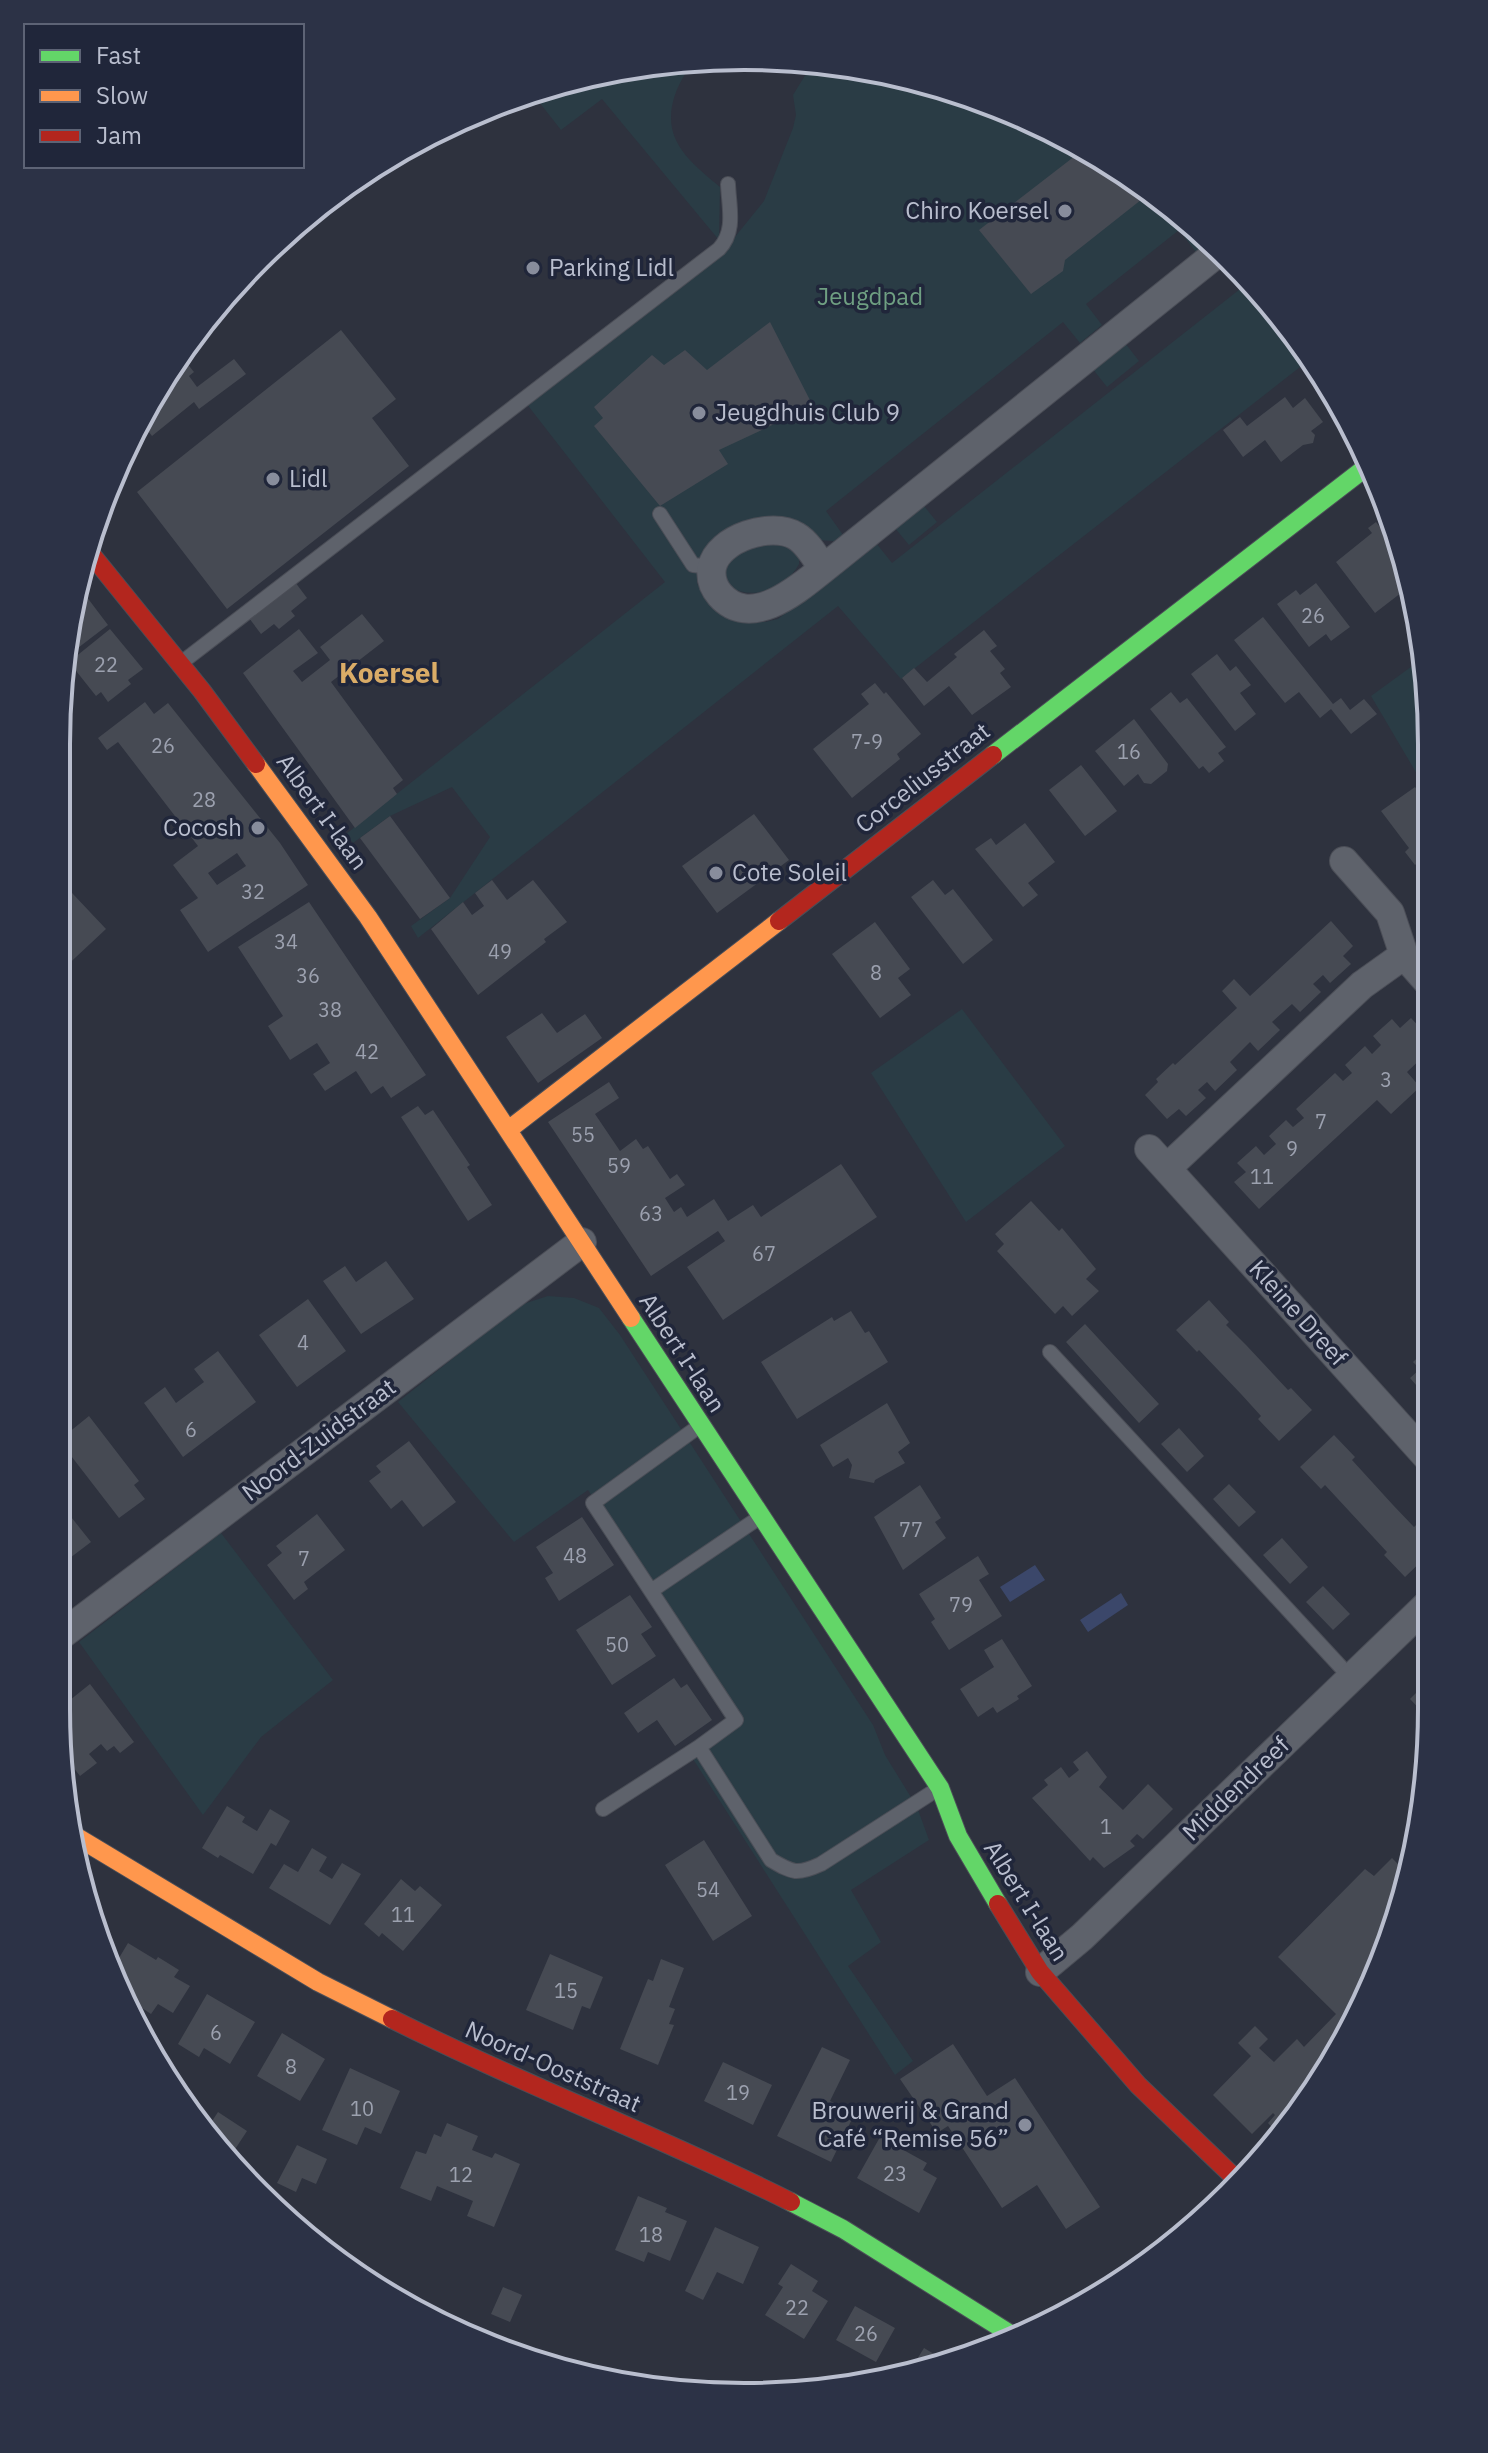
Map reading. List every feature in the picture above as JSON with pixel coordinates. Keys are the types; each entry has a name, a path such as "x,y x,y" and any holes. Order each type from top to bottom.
{"street":[{"path":"823,569 809,548 795,535 778,531 755,532 731,542 712,563 711,580 722,597 741,608 763,607 787,597 823,569 1211,258"},
{"name":"Corceliusstraat","path":"508,1130 1360,472"},
{"name":"Albert I-laan","path":"96,560 180,664 360,904 940,1788 969,1857 1040,1972 1138,2085 1231,2175"},
{"path":"1344,861 1390,913 1404,955 1418,971"},
{"name":"Kleine Dreef","path":"1404,955 1362,985 1158,1159 1418,1447"},
{"name":"Noord-Zuidstraat","path":"70,1628 582,1242"},
{"name":"Middendreef","path":"1040,1972 1082,1937 1418,1614"},
{"name":"Noord-Ooststraat","path":"83,1841 318,1982 453,2050 727,2170 843,2229 1005,2331"}],"lane":[{"path":"180,664 719,249 731,230 728,184"},
{"path":"660,514 693,565 712,567"},
{"path":"1050,1352 1351,1678"},
{"path":"603,1809 736,1720 593,1503 701,1425"},
{"path":"651,1591 761,1517"},
{"path":"699,1747 771,1860 788,1870 802,1873 940,1788"}],"green space":[{"path":"687,73 676,92 671,122 680,147 720,187 719,240 602,99 561,130 539,102 613,83"},
{"name":"Jeugdpad","path":"806,73 832,76 918,93 1002,121 1081,160 1154,209 1188,237 1201,249 1196,252 1179,230 1086,304 1102,325 1080,343 1063,322 826,511 843,535 834,541 817,540 808,530 705,554 697,583 703,595 738,621 778,619 876,543 892,563 1241,289 1301,366 901,679 838,606 418,938 411,926 450,898 490,837 452,787 390,816 353,843 346,834 665,582 526,403 726,248 764,201 793,128 796,115 793,95"},
{"path":"1125,343 1139,361 1107,387 1092,368"},
{"path":"924,506 937,522 909,545 895,528"},
{"path":"785,543 799,555 799,564 786,580 759,592 749,593 730,587 724,574 741,552 756,546"},
{"path":"1413,665 1418,776 1371,696"},
{"path":"962,1009 1065,1146 966,1222 871,1073"},
{"path":"548,1296 574,1298 599,1308 620,1335 873,1725 885,1755 917,1807 929,1840 851,1890 881,1942 848,1966 913,2061 895,2075 693,1759 742,1723 588,1490 514,1542 398,1402 520,1305"},
{"path":"221,1533 333,1680 261,1737 203,1815 79,1642"}],"water":[{"path":"1035,1565 1045,1580 1010,1602 1000,1587"},
{"path":"1121,1593 1128,1605 1088,1632 1080,1620"}],"building":[{"name":"Chiro Koersel","path":"1074,157 1141,200 1065,260 1063,271 1031,294 979,230"},
{"name":"Jeugdhuis Club 9","path":"770,322 813,406 719,450 728,464 660,506 594,426 603,418 594,407 652,355 664,365 685,350 707,370"},
{"name":"Lidl","path":"341,330 396,399 372,418 409,466 227,609 137,492"},
{"path":"234,359 246,374 199,409 194,402 152,436 148,431 188,364 194,372 189,376 197,387"},
{"path":"1285,397 1293,408 1305,398 1323,422 1311,431 1315,435 1313,443 1303,445 1281,462 1265,440 1243,457 1223,430 1240,417 1247,426"},
{"path":"1376,522 1383,532 1400,593 1375,613 1336,562 1372,533 1368,528"},
{"path":"295,582 307,598 291,611 295,616 279,629 274,624 261,634 249,618"},
{"path":"1316,583 1350,627 1331,641 1326,634 1309,647 1277,604 1296,590 1300,595"},
{"path":"87,597 108,625 77,648"},
{"path":"362,614 384,641 331,682 403,780 393,788 397,794 355,828 243,673 299,629 318,653 293,671 302,682 330,660 320,647"},
{"path":"1263,617 1333,704 1341,698 1350,710 1364,699 1377,714 1351,734 1331,709 1320,718 1299,692 1285,703 1234,640"},
{"path":"110,629 143,669 128,680 131,684 108,702 101,692 96,696 75,669 76,656"},
{"path":"984,630 997,646 990,651 1005,669 1000,673 1011,687 972,715 949,686 924,706 902,678 914,668 927,682 957,657 954,654"},
{"path":"1217,654 1230,671 1236,666 1251,685 1240,693 1256,714 1235,731 1191,674"},
{"path":"875,683 921,734 897,754 900,759 852,798 813,749 869,704 861,694"},
{"path":"1171,692 1180,703 1187,698 1226,747 1218,753 1224,761 1209,773 1203,766 1199,769 1150,709"},
{"path":"145,702 154,714 168,703 280,843 308,885 208,952 180,910 198,898 173,865 198,846 118,742 107,750 98,738","holes":["237,853 246,866 217,885 208,873"]},
{"path":"1134,719 1168,764 1167,771 1151,784 1144,783 1138,774 1124,786 1095,751"},
{"path":"1081,765 1117,811 1085,836 1049,790"},
{"path":"1415,787 1418,791 1418,862 1415,865 1405,852 1409,848 1381,811"},
{"path":"754,814 789,860 717,913 682,866"},
{"path":"390,816 450,898 420,919 360,838"},
{"path":"1025,823 1055,862 1028,883 1038,895 1023,907 975,849 991,838 996,845"},
{"path":"492,880 507,900 533,880 567,922 478,995 431,929 463,902 472,915 484,906 475,893"},
{"path":"933,880 945,895 953,889 993,940 963,964 911,897"},
{"path":"70,891 106,929 70,963"},
{"path":"309,902 426,1075 391,1098 383,1086 371,1094 356,1071 325,1091 313,1074 330,1063 317,1043 290,1060 268,1026 283,1016 238,947"},
{"path":"1331,921 1353,946 1343,956 1351,964 1330,983 1323,975 1313,984 1321,992 1300,1012 1292,1004 1272,1022 1280,1030 1258,1051 1250,1042 1230,1062 1237,1070 1215,1091 1207,1082 1198,1090 1206,1098 1186,1116 1179,1109 1167,1119 1145,1095 1158,1082 1156,1079 1237,1008 1222,991 1234,979 1250,996"},
{"path":"875,922 910,969 898,978 911,995 880,1018 832,954"},
{"path":"542,1013 557,1033 585,1014 602,1038 538,1083 506,1037"},
{"path":"1411,1018 1418,1025 1418,1062 1407,1072 1418,1089 1391,1114 1377,1100 1259,1209 1234,1182 1246,1172 1237,1163 1256,1146 1264,1155 1276,1144 1269,1136 1286,1120 1293,1127 1304,1118 1296,1109 1335,1073 1343,1081 1352,1073 1345,1065 1365,1046 1372,1054 1381,1045 1373,1036 1392,1019 1400,1028"},
{"path":"609,1082 619,1098 595,1114 620,1151 636,1139 643,1149 648,1146 670,1179 677,1174 685,1185 665,1198 674,1212 681,1207 687,1217 714,1199 728,1221 753,1205 761,1217 841,1164 877,1217 723,1320 687,1267 725,1241 718,1231 651,1276 548,1122"},
{"path":"418,1106 425,1115 433,1110 470,1165 467,1167 492,1205 468,1221 401,1117"},
{"path":"1031,1201 1059,1231 1062,1228 1096,1269 1086,1279 1099,1291 1072,1316 1063,1306 1055,1314 997,1251 1004,1244 995,1234"},
{"path":"386,1261 414,1299 361,1334 323,1281 345,1266 356,1282"},
{"path":"308,1299 346,1351 297,1387 259,1335"},
{"path":"1209,1300 1229,1322 1226,1325 1288,1390 1291,1388 1312,1410 1279,1441 1258,1419 1261,1416 1241,1394 1176,1330"},
{"path":"851,1311 865,1333 869,1331 888,1362 797,1419 761,1362 832,1317 834,1321"},
{"path":"1085,1324 1159,1404 1139,1423 1066,1342"},
{"path":"218,1351 256,1402 183,1457 144,1403 165,1387 176,1403 204,1382 194,1369"},
{"path":"1418,1371 1418,1387 1410,1378"},
{"path":"887,1403 910,1443 898,1452 905,1463 874,1483 849,1478 852,1465 848,1458 833,1467 820,1445"},
{"path":"89,1416 139,1481 134,1485 145,1499 119,1518 70,1454 70,1431"},
{"path":"1179,1428 1204,1456 1187,1472 1161,1444"},
{"path":"1334,1435 1393,1505 1414,1527 1418,1525 1418,1565 1405,1577 1384,1555 1387,1552 1325,1485 1321,1489 1300,1467"},
{"path":"409,1441 456,1502 423,1527 402,1500 391,1509 369,1481 381,1472 376,1466"},
{"path":"1229,1484 1256,1512 1239,1527 1213,1499"},
{"path":"920,1485 941,1518 935,1522 946,1538 903,1570 874,1517"},
{"path":"317,1514 345,1550 304,1582 308,1589 294,1600 267,1565 282,1553 276,1546"},
{"path":"70,1516 91,1542 70,1558"},
{"path":"582,1517 614,1565 559,1601 545,1578 553,1573 536,1547"},
{"path":"1282,1538 1308,1567 1290,1584 1263,1555"},
{"path":"978,1556 989,1574 979,1580 1002,1616 949,1650 931,1622 935,1619 919,1594"},
{"path":"1323,1586 1350,1614 1333,1630 1306,1602"},
{"path":"630,1595 652,1627 641,1634 656,1656 612,1685 576,1630"},
{"path":"1002,1639 1032,1686 997,1713 993,1707 978,1717 960,1689 994,1667 984,1650"},
{"path":"674,1678 681,1688 687,1684 712,1720 675,1746 657,1720 638,1733 624,1713"},
{"path":"90,1684 134,1742 120,1753 114,1746 107,1751 101,1744 89,1754 97,1763 80,1776 73,1766 70,1700"},
{"path":"1418,1691 1418,1707 1410,1699"},
{"path":"1087,1751 1107,1777 1099,1787 1123,1810 1148,1784 1173,1809 1143,1839 1137,1834 1130,1841 1135,1846 1104,1868 1093,1857 1090,1861 1032,1798 1048,1785 1044,1780 1061,1767 1069,1778 1079,1770 1073,1762"},
{"path":"227,1806 245,1817 242,1822 257,1831 270,1809 290,1821 276,1846 271,1843 253,1874 202,1848"},
{"path":"704,1840 752,1916 713,1941 665,1865"},
{"path":"312,1848 327,1857 319,1871 332,1879 342,1863 361,1874 330,1925 269,1888 284,1864 298,1872"},
{"path":"1392,1858 1399,1865 1367,1967 1328,2046 1304,2083 1272,2127 1268,2123 1275,2115 1273,2113 1252,2134 1213,2095 1251,2056 1238,2043 1255,2026 1268,2039 1259,2048 1274,2062 1297,2039 1304,2047 1336,2014 1278,1957 1365,1869 1374,1876"},
{"path":"401,1879 415,1891 420,1886 442,1905 403,1951 382,1933 379,1937 364,1924"},
{"path":"128,1943 179,1970 174,1977 190,1986 173,2013 158,2004 151,2014 140,2007 118,1959"},
{"path":"550,1954 603,1977 590,2009 582,2006 573,2030 526,2010"},
{"path":"661,1959 684,1968 669,2007 675,2009 669,2024 674,2025 658,2065 620,2049 648,1979 653,1981"},
{"path":"207,1994 255,2022 230,2064 204,2048 199,2057 178,2044"},
{"path":"282,2033 325,2059 300,2101 257,2076"},
{"path":"953,2044 987,2096 1015,2078 1100,2207 1066,2229 1037,2185 1002,2208 948,2126 937,2133 900,2079"},
{"path":"822,2047 850,2060 830,2101 855,2113 831,2162 777,2136"},
{"path":"723,2062 772,2085 753,2125 704,2101"},
{"path":"350,2068 400,2091 381,2134 365,2127 357,2145 322,2130"},
{"path":"218,2112 247,2131 235,2150 211,2122"},
{"path":"447,2123 478,2136 472,2150 492,2158 495,2153 520,2164 494,2227 467,2216 473,2201 437,2186 431,2201 400,2188 416,2151 426,2154 434,2134 441,2137"},
{"path":"880,2137 927,2163 923,2170 937,2178 919,2213 857,2178"},
{"path":"297,2145 327,2159 316,2184 302,2178 296,2192 277,2183"},
{"path":"638,2196 667,2208 665,2212 687,2221 670,2261 648,2252 644,2262 615,2250"},
{"path":"715,2227 759,2247 743,2284 717,2272 703,2300 685,2291"},
{"path":"791,2264 818,2281 812,2291 828,2301 804,2339 765,2315 783,2287 778,2284"},
{"path":"503,2287 522,2295 510,2322 491,2314"},
{"path":"855,2306 895,2328 876,2362 836,2340"},
{"path":"924,2348 935,2355 918,2360"}],"traffic: fast":[{"path":"993,755 1360,472"},
{"path":"631,1318 940,1788 958,1836 998,1904"},
{"path":"791,2202 843,2229 1005,2331"}],"traffic: slow":[{"path":"256,764 368,917 631,1318"},
{"path":"508,1130 779,921"},
{"path":"83,1841 318,1982 392,2019"}],"traffic: jam":[{"path":"96,560 202,691 256,764"},
{"path":"779,921 993,755"},
{"path":"998,1904 1040,1972 1138,2085 1231,2175"},
{"path":"392,2019 791,2202"}],"place":[{"name":"Chiro Koersel","path":"1065,211"},
{"name":"Parking Lidl","path":"533,268"},
{"name":"Jeugdhuis Club 9","path":"699,413"},
{"name":"Lidl","path":"273,479"},
{"name":"Cocosh","path":"258,828"},
{"name":"Cote Soleil","path":"716,873"},
{"name":"Brouwerij & Grand Café “Remise 56”","path":"1025,2125"}],"district":[{"name":"Koersel","path":"389,673"}]}
